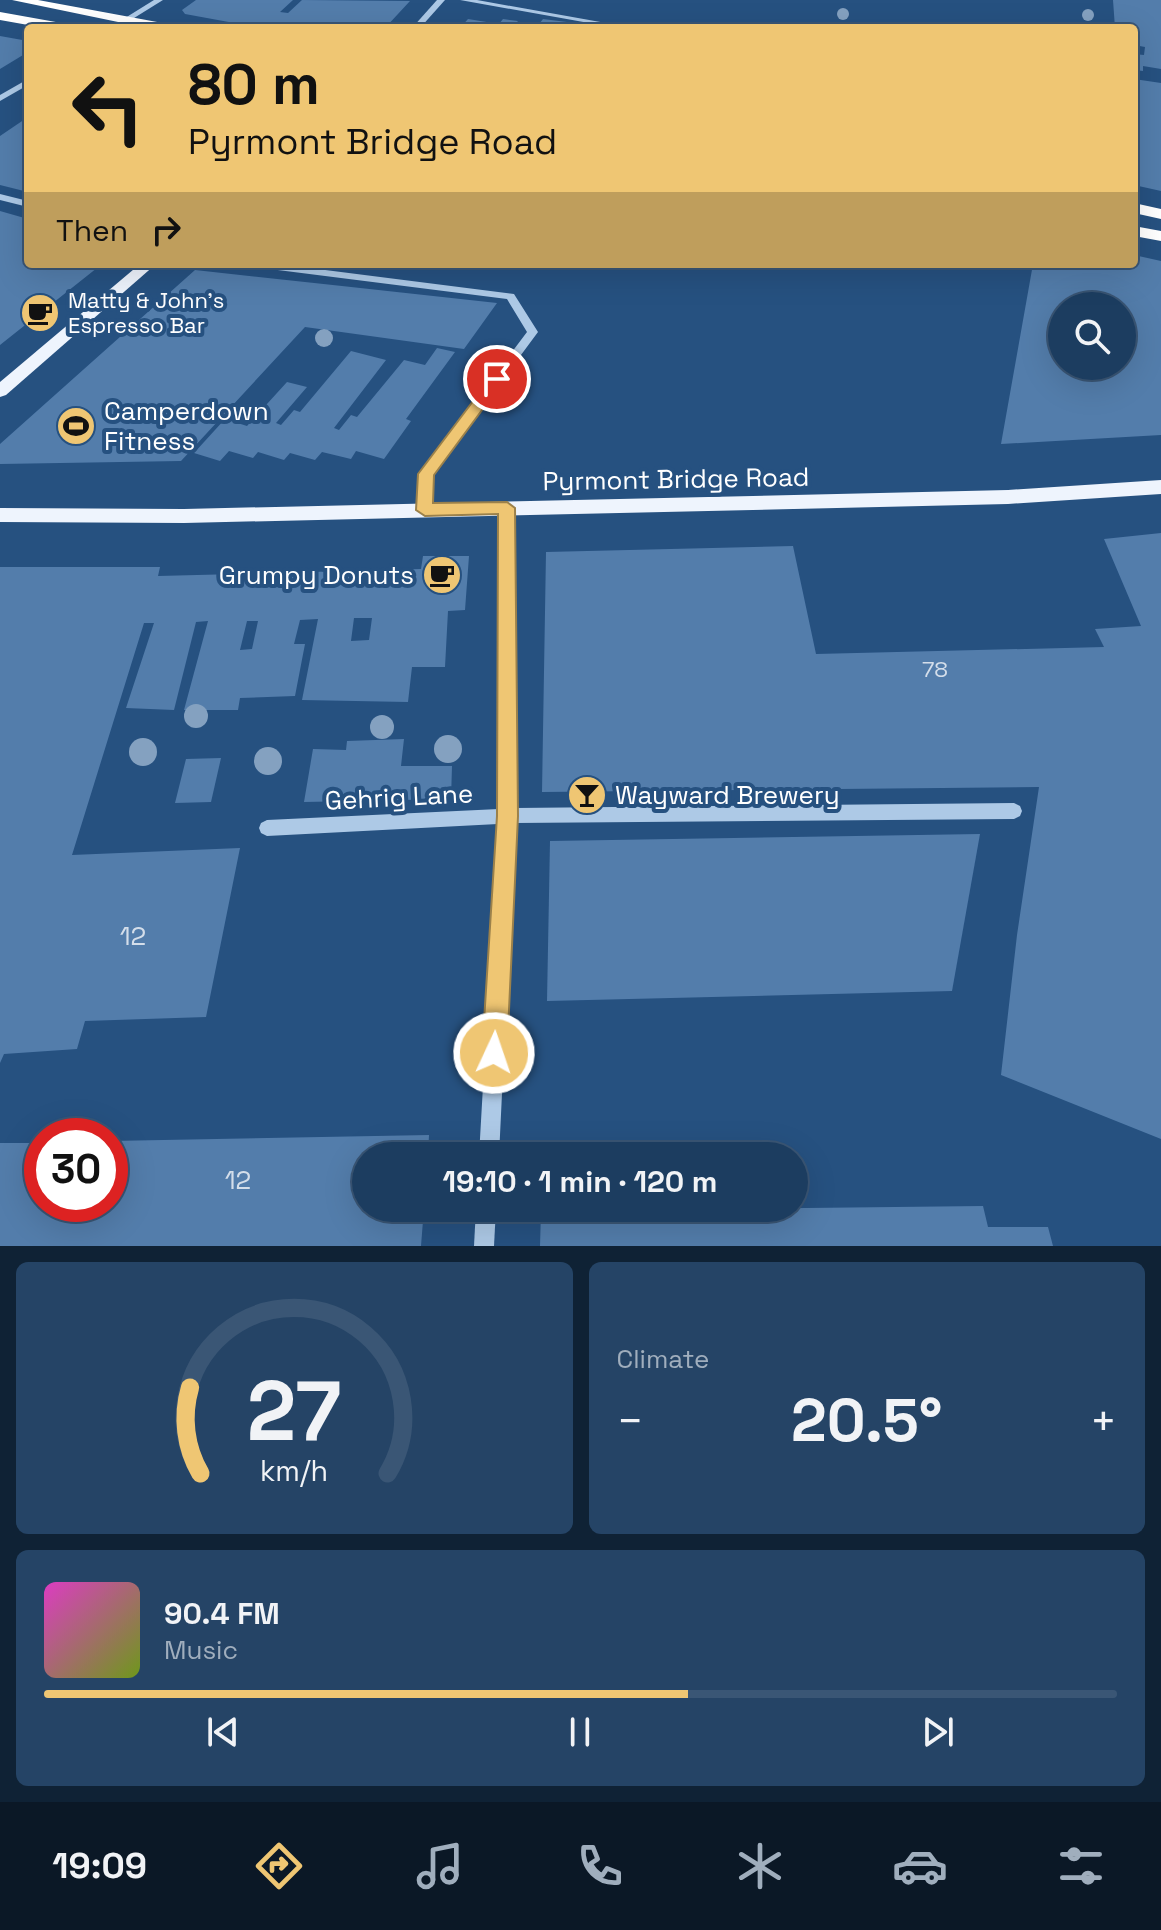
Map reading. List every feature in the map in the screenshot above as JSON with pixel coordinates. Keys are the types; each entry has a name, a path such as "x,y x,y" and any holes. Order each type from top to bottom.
{"highway":[{"path":"18,0 147,24"},
{"path":"0,16 45,24"},
{"path":"1138,209 1161,214"},
{"path":"1138,232 1161,236"}],"main road":[{"path":"0,391 144,268"},
{"name":"Pyrmont Bridge Road","path":"0,515 184,516 1052,496 1161,487"}],"street":[{"path":"120,24 159,0"},
{"path":"420,24 441,0"},
{"path":"464,0 606,24"},
{"path":"0,99 24,84"},
{"path":"0,197 24,203"},
{"path":"286,268 510,296 533,332 426,474 425,510"},
{"path":"490,1142 507,816 507,508"},
{"name":"Gehrig Lane","path":"267,828 507,816 1014,811"},
{"path":"484,1246 485,1222"}],"building":[{"path":"196,0 293,0 280,12 288,13 302,0 410,1 389,24 239,24 185,14 182,10"},
{"path":"1113,0 1161,0 1161,69 1143,66 1143,71 1138,70 1138,54 1144,55 1145,47 1138,46 1138,24 1115,24"},
{"path":"468,19 499,24 464,24"},
{"path":"503,19 518,21 515,24 499,24"},
{"path":"543,19 567,22 565,24 539,24"},
{"path":"0,36 24,40 24,54 0,69"},
{"path":"1138,80 1161,83 1161,191 1138,186"},
{"path":"24,120 24,191 0,185 0,136"},
{"path":"0,211 24,218 24,268 97,268 0,345"},
{"path":"1138,256 1161,261 1161,435 1001,444 1032,268 1138,268"},
{"path":"195,270 497,303 464,349 305,327 181,461 0,464 0,444"},
{"path":"437,348 455,352 406,419 411,421 384,459 356,451 351,459 322,452 315,460 290,453 284,460 258,452 253,458 229,451 220,461 194,453 225,419 247,426 287,382 307,387 276,423 281,425 294,410 300,412 351,351 386,360 334,428 339,430 351,415 357,417 404,360 425,365"},
{"path":"1161,533 1161,1139 1001,1075 1017,935 1039,787 542,792 546,552 793,546 816,654 1104,647 1095,629 1141,626 1104,539"},
{"path":"423,556 469,556 465,610 448,611 445,667 412,667 408,702 302,700 318,619 300,620 294,644 305,644 295,696 240,698 238,710 184,710 208,621 196,622 174,710 126,708 154,623 144,623 72,855 240,848 206,1017 85,1021 77,1049 4,1054 0,1063 0,567 160,567 158,576 421,569","holes":["354,618 372,618 369,640 351,641","247,621 258,621 252,649 240,650"]},
{"path":"404,739 401,766 452,766 451,799 304,802 313,749 346,750 347,741"},
{"path":"221,758 211,802 175,803 186,759"},
{"path":"980,834 952,991 547,1001 550,841"},
{"path":"429,1135 429,1142 352,1142 352,1222 423,1222 421,1246 0,1246 0,1143 24,1143 24,1222 128,1222 128,1141"},
{"path":"983,1206 988,1227 1048,1227 1053,1246 540,1246 541,1222 808,1222 808,1208"}],"place":[{"name":"Matty & John's Espresso Bar","path":"40,313"},
{"name":"Camperdown Fitness","path":"76,426"},
{"name":"Grumpy Donuts","path":"442,575"},
{"name":"Wayward Brewery","path":"587,795"}],"route":[{"path":"494,1053 507,816 507,508 425,510 426,474 497,379"}]}
